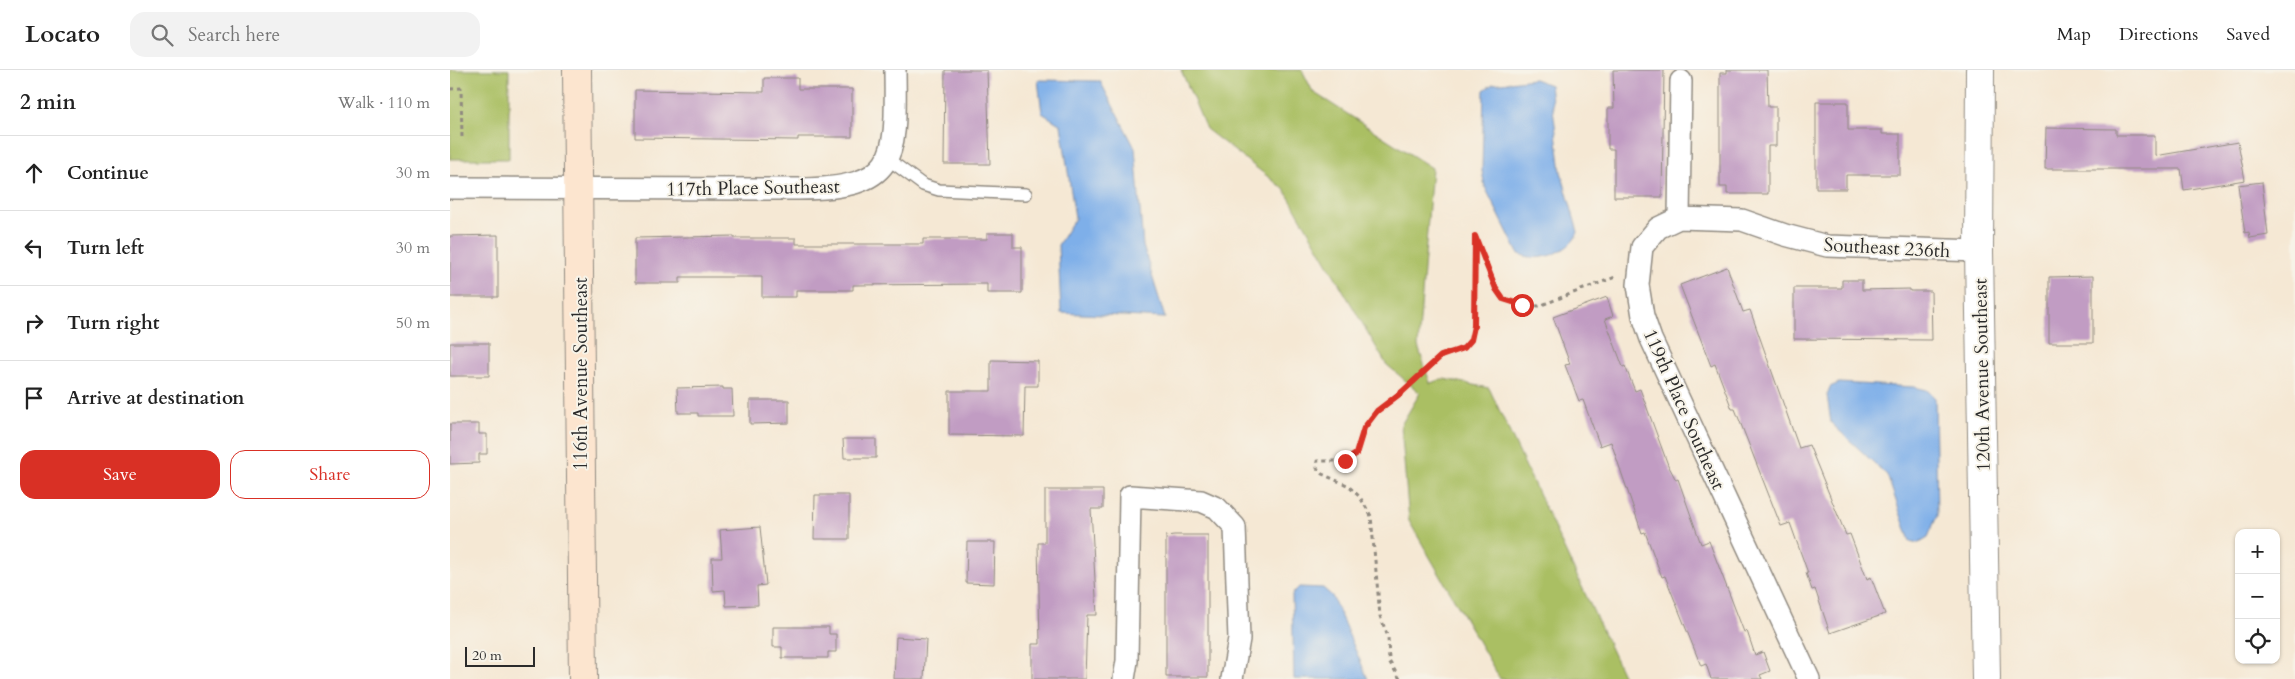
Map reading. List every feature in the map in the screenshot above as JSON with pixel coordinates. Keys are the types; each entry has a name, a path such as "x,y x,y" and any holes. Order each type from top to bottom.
{"main road":[{"name":"116th Avenue Southeast","path":"577,70 583,679"}],"street":[{"path":"888,159 896,129 895,70"},
{"name":"120th Avenue Southeast","path":"1980,70 1978,251 1986,679"},
{"path":"1680,218 1681,81"},
{"name":"117th Place Southeast","path":"450,188 579,190 836,188 863,180 880,168 888,159"},
{"name":"Southeast 236th","path":"1680,218 1742,220 1784,235 1827,246 1978,251"},
{"name":"119th Place Southeast","path":"1680,218 1658,228 1642,247 1638,285 1643,316 1650,338 1809,679"},
{"path":"1124,679 1127,661 1130,496 1201,501 1217,508 1235,527 1239,639 1232,679"}],"lane":[{"path":"888,159 923,185 939,190 1026,194"}],"path":[{"path":"450,89 461,88 462,138"},
{"path":"1400,679 1389,661 1388,637 1380,616 1371,516 1360,497 1347,485 1322,474 1318,468 1318,461 1345,461 1356,454 1364,428 1377,411 1402,392 1441,356 1464,348 1471,340 1474,326 1475,236 1496,289 1503,299 1522,305 1539,306 1640,268"}],"green space":[{"path":"450,70 509,70 509,159 450,159"},
{"path":"1181,70 1302,70 1313,92 1432,168 1418,346 1430,383 1444,379 1489,388 1625,679 1500,679 1409,521 1401,425 1420,393 1386,364 1284,189 1206,129"}],"water":[{"path":"1534,79 1550,85 1561,172 1578,232 1574,239 1561,251 1552,255 1534,258 1518,253 1485,187 1482,171 1484,90 1493,84"},
{"path":"1038,80 1100,81 1135,148 1143,246 1165,318 1061,313 1058,245 1075,218 1061,125 1042,113"},
{"path":"1839,383 1914,387 1927,390 1935,398 1937,516 1928,537 1918,543 1910,541 1887,475 1831,423 1827,395 1830,387"},
{"path":"1299,587 1323,588 1332,596 1368,679 1294,679 1292,594"}],"building":[{"path":"945,70 987,70 990,164 944,164"},
{"path":"1613,70 1664,70 1662,197 1614,197 1614,149 1608,149 1608,108 1614,108"},
{"path":"1727,70 1767,70 1768,107 1776,107 1776,146 1768,146 1768,194 1727,194 1727,187 1720,187 1720,73 1727,73"},
{"path":"764,78 798,78 798,89 852,89 852,137 798,137 798,140 635,138 635,90 764,92"},
{"path":"1816,102 1848,102 1848,130 1882,130 1882,134 1900,134 1900,175 1846,175 1846,189 1816,189"},
{"path":"2046,128 2116,129 2116,135 2155,135 2155,156 2238,142 2245,180 2184,190 2181,169 2045,169"},
{"path":"2262,182 2268,235 2250,238 2249,232 2245,233 2238,185"},
{"path":"987,233 1013,233 1013,247 1022,247 1022,293 987,293 987,284 853,285 853,290 796,290 796,297 762,297 762,277 680,277 680,283 635,283 635,238 734,236 734,238 796,238 796,244 923,244 923,239 987,239"},
{"path":"498,235 498,297 450,297 450,236"},
{"path":"1727,267 1743,312 1750,310 1799,448 1809,445 1846,535 1850,534 1867,579 1871,577 1885,614 1830,633 1815,589 1812,590 1806,573 1808,573 1790,523 1781,526 1735,409 1732,409 1715,364 1711,366 1680,285"},
{"path":"2093,276 2093,343 2049,343 2049,277"},
{"path":"1842,280 1862,280 1862,290 1910,289 1910,291 1931,291 1932,340 1794,339 1794,288 1842,288"},
{"path":"1607,297 1613,316 1605,319 1623,367 1625,366 1635,391 1640,389 1668,465 1676,480 1678,479 1701,544 1709,541 1744,632 1747,631 1755,655 1763,652 1770,671 1760,675 1762,679 1711,679 1706,664 1701,666 1665,576 1662,577 1645,532 1642,533 1611,442 1600,446 1583,400 1579,401 1565,365 1570,364 1553,317"},
{"path":"450,343 489,343 489,376 450,376"},
{"path":"991,360 1038,361 1038,386 1025,386 1024,436 949,435 949,391 991,391"},
{"path":"723,387 723,389 732,389 733,416 698,416 698,413 678,413 677,388"},
{"path":"750,400 789,400 789,423 750,424"},
{"path":"450,424 479,424 479,434 487,434 487,454 479,454 479,463 450,464"},
{"path":"843,439 876,439 876,458 844,458"},
{"path":"1045,490 1103,490 1103,509 1091,509 1097,615 1087,615 1085,679 1032,679 1032,644 1040,644 1038,543 1045,543"},
{"path":"815,495 849,495 849,539 814,539"},
{"path":"760,527 766,585 757,586 758,605 726,606 725,590 713,591 712,558 722,558 720,530"},
{"path":"1208,535 1208,677 1166,677 1166,536"},
{"path":"967,542 995,542 994,584 966,583"},
{"path":"773,627 829,627 829,634 836,634 836,652 828,652 828,658 782,658 782,647 773,647"},
{"path":"896,637 926,639 924,679 894,679"}],"route":[{"path":"1345,461 1356,454 1364,428 1377,411 1402,392 1441,356 1464,348 1471,340 1474,326 1475,236 1496,289 1503,299 1522,305"}]}
